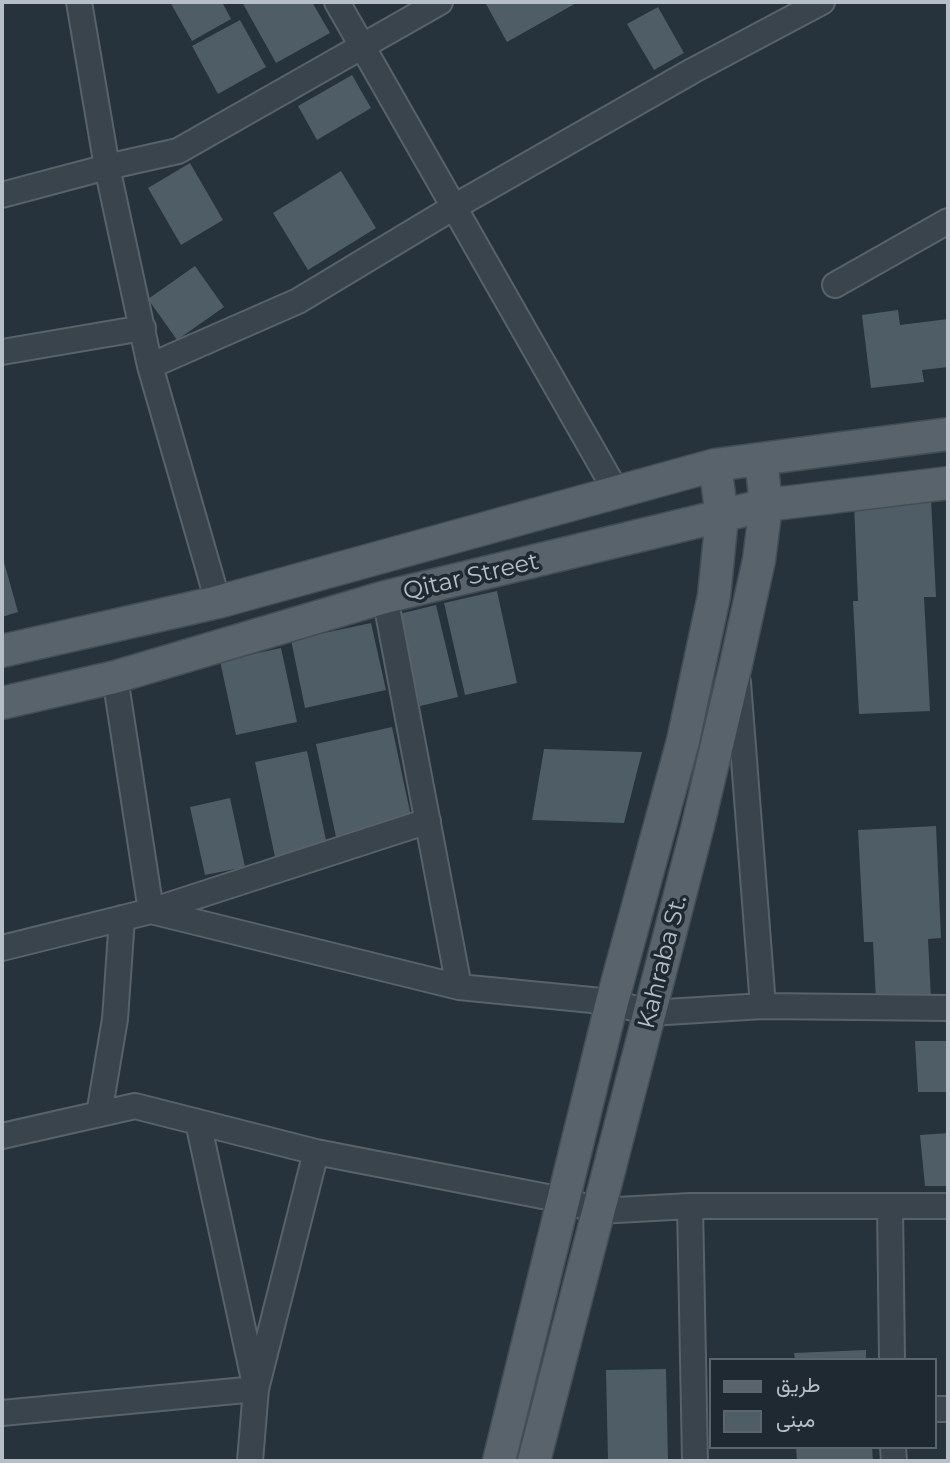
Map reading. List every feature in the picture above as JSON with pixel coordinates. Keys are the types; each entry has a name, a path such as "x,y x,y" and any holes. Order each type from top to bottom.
{"main road":[{"name":"Qitar Street","path":"2,650 218,602 715,465 948,434"},
{"name":"Kahraba St.","path":"534,1461 650,1013 736,664 759,560 766,505 761,459"},
{"name":"Kahraba St.","path":"499,1461 612,1002 683,741 714,596 722,517 715,465"},
{"name":"Qitar Street","path":"2,703 115,677 385,597 766,505 948,483"}],"street":[{"path":"79,2 107,167 150,366 218,602"},
{"path":"337,2 616,491"},
{"path":"2,195 178,151 440,2"},
{"path":"150,366 298,301 454,207 694,70 822,2"},
{"path":"835,285 948,221"},
{"path":"2,352 143,328"},
{"path":"385,597 459,987"},
{"path":"736,664 763,1006"},
{"path":"115,677 151,911"},
{"path":"2,948 151,911 428,821"},
{"path":"151,911 459,987 612,1002 650,1013 763,1006 948,1008"},
{"path":"99,1114 116,1018 122,918"},
{"path":"2,1136 135,1106 316,1152 563,1200 599,1211 690,1206 948,1206"},
{"path":"198,1122 256,1389 256,1460"},
{"path":"256,1389 316,1152"},
{"path":"690,1206 695,1461"},
{"path":"890,1207 892,1358"},
{"path":"2,1413 256,1389"}],"building":[{"path":"170,2 222,2 231,19 192,41"},
{"path":"242,2 312,2 330,33 276,63"},
{"path":"578,2 507,42 486,4"},
{"path":"658,7 684,53 654,70 627,24"},
{"path":"240,20 266,67 218,94 192,46"},
{"path":"352,75 371,108 317,140 298,106"},
{"path":"190,163 223,220 181,245 148,188"},
{"path":"341,171 376,228 308,270 273,213"},
{"path":"195,266 224,307 177,340 148,299"},
{"path":"898,310 900,325 948,319 948,367 922,370 924,382 871,388 862,315"},
{"path":"931,499 936,597 924,597 930,711 859,714 853,601 858,601 854,503"},
{"path":"2,555 18,612 2,617"},
{"path":"497,591 517,683 465,695 444,603"},
{"path":"436,605 458,697 420,706 399,614"},
{"path":"371,623 386,690 305,708 291,640"},
{"path":"281,648 297,722 236,735 220,661"},
{"path":"392,727 412,821 336,837 316,744"},
{"path":"544,749 642,752 624,823 532,820"},
{"path":"307,751 327,845 275,857 255,762"},
{"path":"230,798 245,867 205,875 190,807"},
{"path":"936,826 941,938 928,939 931,999 876,1001 873,942 864,942 858,830"},
{"path":"915,1041 948,1041 948,1092 918,1092"},
{"path":"948,1133 948,1186 925,1186 920,1135"},
{"path":"866,1350 866,1358 795,1358 794,1353"},
{"path":"666,1369 668,1461 608,1461 606,1370"},
{"path":"796,1449 872,1449 873,1461 797,1461"}]}
